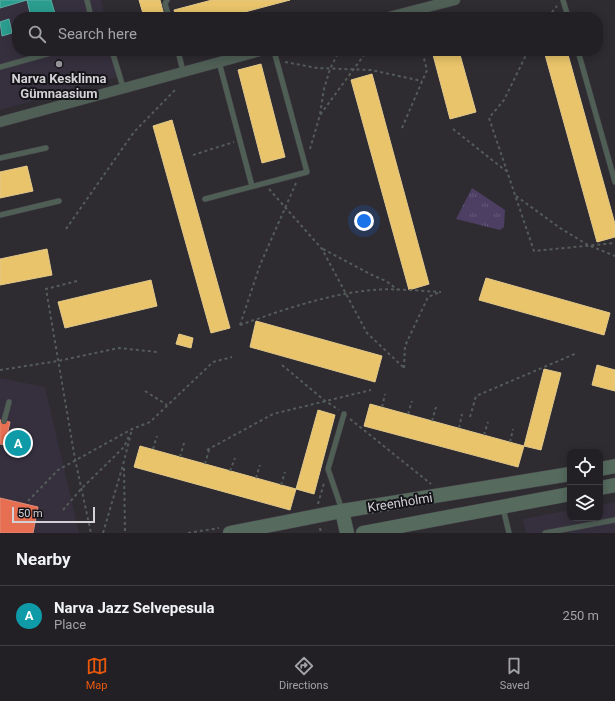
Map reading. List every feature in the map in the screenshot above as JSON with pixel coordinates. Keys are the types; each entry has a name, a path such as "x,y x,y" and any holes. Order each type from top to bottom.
{"main road":[{"path":"603,468 615,466"},
{"name":"Kreenholmi","path":"230,533 342,511 567,474"},
{"path":"603,487 615,485"},
{"name":"Kreenholmi","path":"363,533 567,495"},
{"path":"342,511 347,533"}],"street":[{"path":"408,12 455,0"},
{"path":"0,122 123,87 241,56"}],"lane":[{"path":"87,0 90,12"},
{"path":"167,0 166,4 168,12"},
{"path":"563,0 567,12"},
{"path":"0,67 40,56"},
{"path":"114,56 123,87"},
{"path":"179,56 183,71"},
{"path":"205,198 307,172 276,56"},
{"path":"579,56 615,182"},
{"path":"219,62 252,186"},
{"path":"0,158 46,148"},
{"path":"0,215 59,201"},
{"path":"4,421 9,402"},
{"path":"342,511 328,469 344,414"},
{"path":"503,507 509,533"},
{"path":"545,533 615,520"}],"path":[{"path":"552,12 557,6"},
{"path":"320,115 324,89 330,69 336,56"},
{"path":"402,128 427,70 423,56"},
{"path":"526,56 504,100 488,118 534,251 615,243"},
{"path":"277,61 316,68 370,70 422,81"},
{"path":"66,229 134,132 176,89"},
{"path":"453,129 507,171"},
{"path":"193,155 240,140"},
{"path":"240,325 304,303 345,294 374,290 441,292 428,297 405,346 404,368 367,333 345,294 322,249 284,208 264,183"},
{"path":"515,195 560,228 588,245 615,256"},
{"path":"322,249 372,276 386,280 399,291"},
{"path":"77,281 46,290 75,459 91,533"},
{"path":"0,370 58,361 120,348 157,352"},
{"path":"470,417 476,396 577,353"},
{"path":"28,501 58,470 75,459 132,429 150,422 213,362 232,357"},
{"path":"282,365 324,400 435,486"},
{"path":"145,390 167,405"},
{"path":"205,464 208,450 273,414 324,400 371,390"},
{"path":"382,407 385,394"},
{"path":"408,414 412,401"},
{"path":"432,421 436,407"},
{"path":"459,428 462,414"},
{"path":"484,435 488,422"},
{"path":"103,533 124,465 132,429"},
{"path":"63,510 81,489 124,447 132,429"},
{"path":"510,442 513,429"},
{"path":"153,449 157,436"},
{"path":"180,456 184,443"},
{"path":"230,471 234,458"},
{"path":"124,465 125,533"},
{"path":"256,478 260,465"},
{"path":"321,533 316,508 328,469"},
{"path":"281,485 284,472"}],"shaded area":[{"name":"Narva Kesklinna Gümnaasium","path":"0,0 101,0 104,12 12,12 12,56 116,56 122,76 0,110"},
{"path":"0,378 45,387 79,533 0,533"},
{"path":"615,502 615,533 526,533 523,519 567,511 567,521 603,521 603,504"}],"green space":[{"path":"472,188 505,210 504,227 500,230 456,219"}],"building: Homes":[{"path":"139,0 160,0 163,12 143,12"},
{"path":"212,0 290,0 245,12 175,12 174,10"},
{"path":"433,56 460,56 476,112 450,119"},
{"path":"545,56 568,56 615,224 615,237 597,242"},
{"path":"261,64 285,157 262,163 238,70"},
{"path":"372,74 429,284 409,290 351,80"},
{"path":"172,120 230,328 211,333 153,126"},
{"path":"27,166 33,191 0,198 0,172"},
{"path":"47,249 52,275 0,285 0,259"},
{"path":"486,278 610,313 604,335 479,300"},
{"path":"151,280 157,306 65,328 58,302"},
{"path":"256,321 382,356 375,382 250,347"},
{"path":"179,334 193,338 191,348 176,344"},
{"path":"597,365 615,370 615,391 592,385"},
{"path":"544,369 561,373 541,450 524,446"},
{"path":"370,404 524,446 518,467 364,426"},
{"path":"318,410 335,415 314,494 296,489"},
{"path":"140,446 296,489 290,510 134,467"}],"building: Shops":[{"path":"0,420 10,422 5,445 0,444"},
{"path":"7,435 32,441 29,451 5,445"},
{"path":"0,498 38,507 33,533 0,533"}],"building: Schools":[{"path":"0,0 27,0 0,8"},
{"path":"27,0 51,0 55,12 30,12"},
{"path":"9,19 12,33 2,36 0,22"}],"place":[{"name":"Narva Kesklinna Gümnaasium","path":"59,64"},
{"name":"Narva Jazz Selvepesula","path":"18,443"}]}
